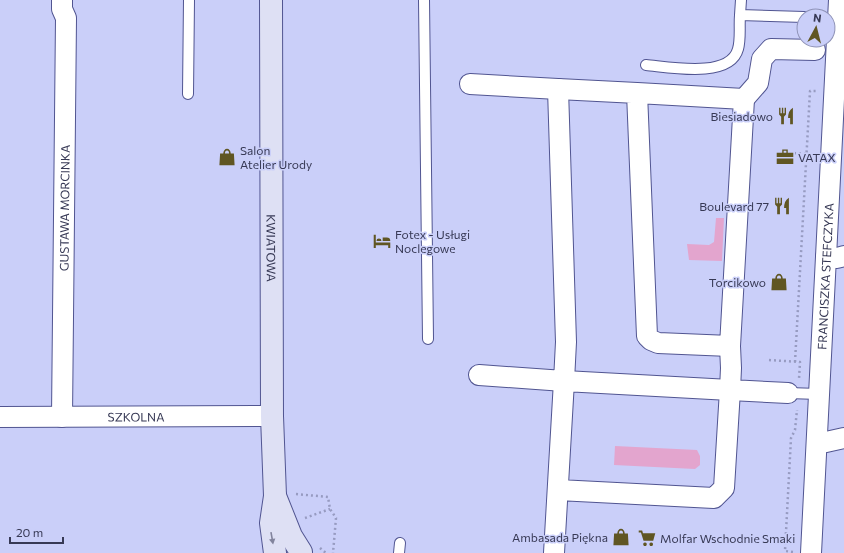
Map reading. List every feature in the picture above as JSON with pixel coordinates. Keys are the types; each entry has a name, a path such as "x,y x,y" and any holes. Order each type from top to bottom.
{"street":[{"name":"KWIATOWA","path":"271,0 272,416 290,534 298,553"},
{"name":"GUSTAWA MORCINKA","path":"62,4 66,18 62,417"},
{"name":"FRANCISZKA STEFCZYKA","path":"811,553 819,394 835,256 840,73 836,32"},
{"path":"558,490 714,498 724,488 731,368 730,346 744,99 758,83 762,59 771,49 815,50"},
{"path":"470,84 744,99"},
{"path":"554,553 566,342 558,89"},
{"path":"637,93 647,336 658,343 730,346"},
{"path":"479,375 793,393"},
{"name":"SZKOLNA","path":"0,417 272,416"},
{"path":"817,441 826,442 844,438"},
{"name":"KWIATOWA","path":"275,553 271,523 284,495"}],"lane":[{"path":"188,94 189,0"},
{"path":"424,0 428,339"},
{"path":"646,65 712,69 726,65 738,50 741,0"},
{"path":"740,15 796,17"},
{"path":"815,50 837,51"},
{"path":"793,393 819,394"}],"path":[{"path":"795,362 810,91 817,91"},
{"path":"794,153 807,154"},
{"path":"769,360 800,362 793,393 795,430 791,438 785,551 796,553"},
{"path":"284,495 328,497 330,508 336,518 333,553"},
{"path":"298,521 330,508"}],"shaded area":[{"path":"716,218 724,218 722,261 689,260 687,244 709,245 714,242"},
{"path":"615,446 697,450 700,456 700,465 695,469 614,465"}],"place":[{"name":"Biesiadowo","path":"786,116"},
{"name":"Salon Atelier Urody","path":"227,157"},
{"name":"VATAX","path":"785,157"},
{"name":"Boulevard 77","path":"782,206"},
{"name":"Fotex - Usługi Noclegowe","path":"382,241"},
{"name":"Torcikowo","path":"779,282"},
{"name":"Ambasada Piękna","path":"621,537"},
{"name":"Molfar Wschodnie Smaki","path":"647,538"}]}
